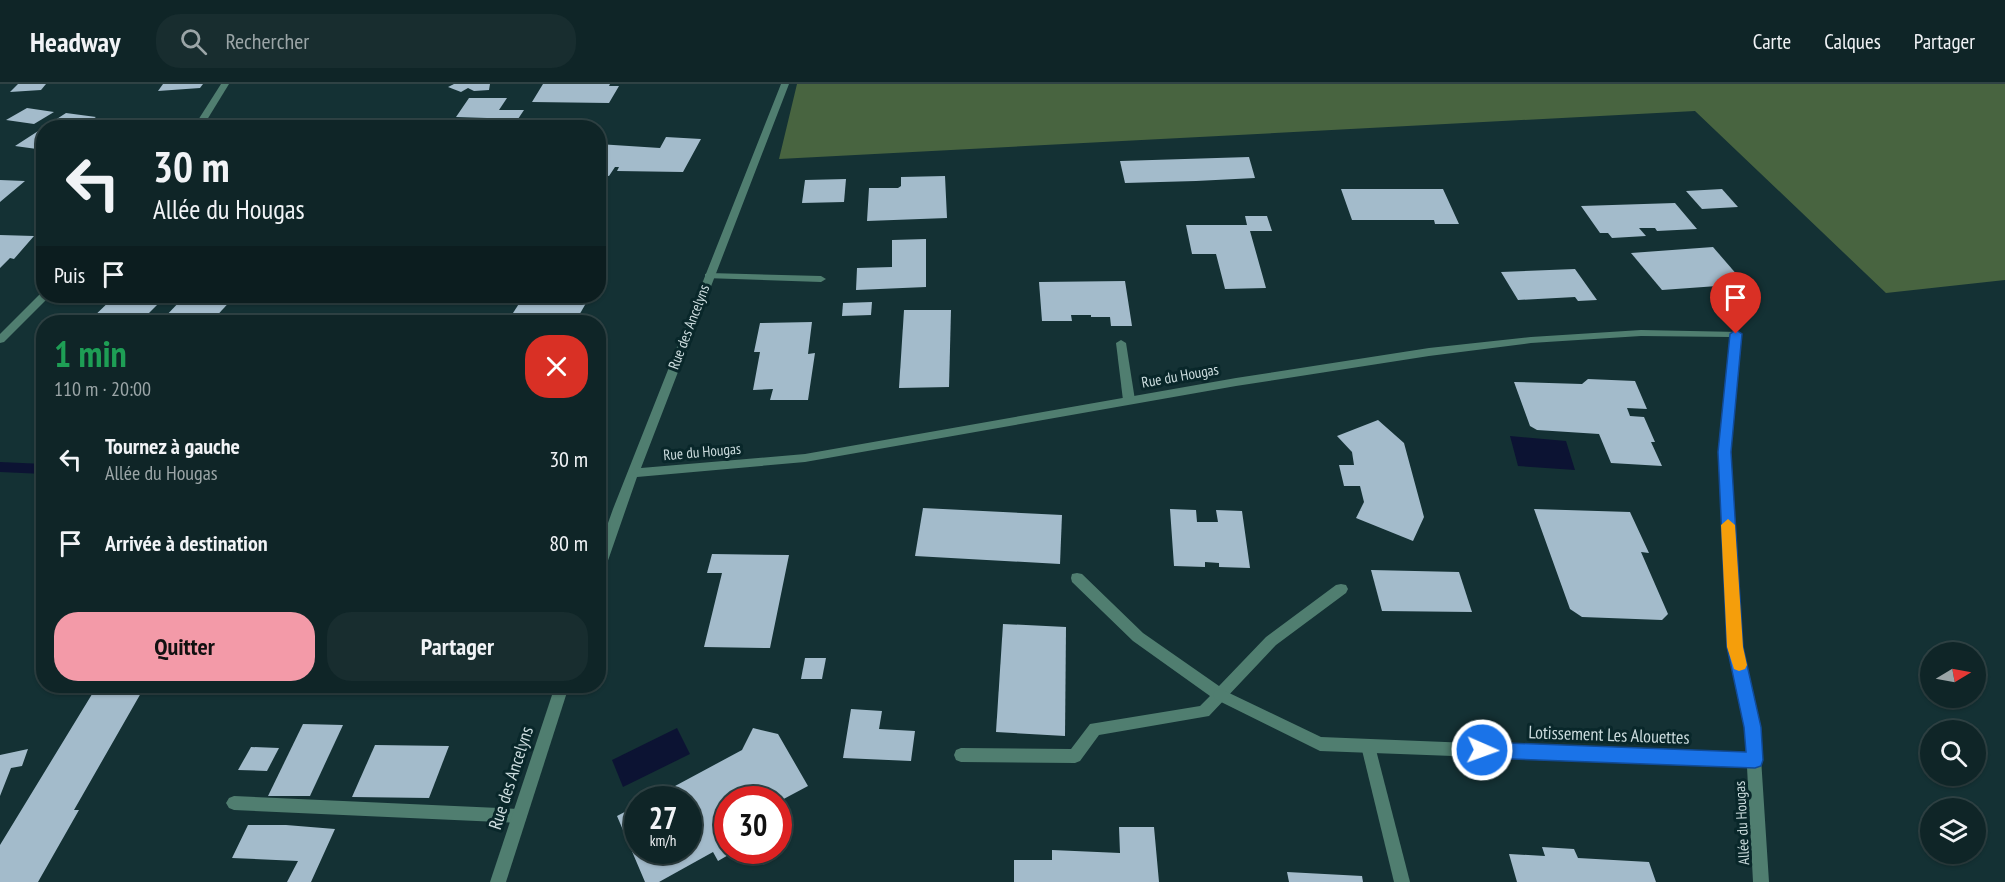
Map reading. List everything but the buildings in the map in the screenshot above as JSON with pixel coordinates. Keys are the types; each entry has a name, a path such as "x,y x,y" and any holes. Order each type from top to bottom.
{"street":[{"path":"202,120 225,84"},
{"name":"Rue des Ancelyns","path":"606,533 633,473 784,84"},
{"path":"708,276 821,279"},
{"path":"0,340 37,303"},
{"name":"Rue du Hougas","path":"633,473 806,458 1129,400 1429,352 1531,340 1641,333 1736,334"},
{"name":"Allée du Hougas","path":"1736,334 1724,452 1735,647 1752,727 1761,882"},
{"path":"1121,343 1129,400"},
{"name":"Lotissement Les Alouettes","path":"1077,578 1138,637 1220,695 1320,744 1755,760"},
{"path":"961,755 1075,756 1095,729 1204,712 1271,641 1341,589"},
{"name":"Rue des Ancelyns","path":"498,882 559,693"},
{"path":"1368,746 1402,882"},
{"path":"234,803 519,816"}],"green space":[{"path":"797,84 2005,84 2005,280 1886,293 1695,111 779,159"}],"water":[{"path":"1510,436 1566,441 1575,470 1518,466"},
{"path":"677,728 690,754 623,787 612,760"}],"waterway":[{"path":"0,467 36,469"}],"slow traffic":[{"path":"1728,525 1735,647 1739,665"}],"route":[{"path":"1482,750 1755,760 1752,727 1735,647 1724,452 1736,334"}]}
